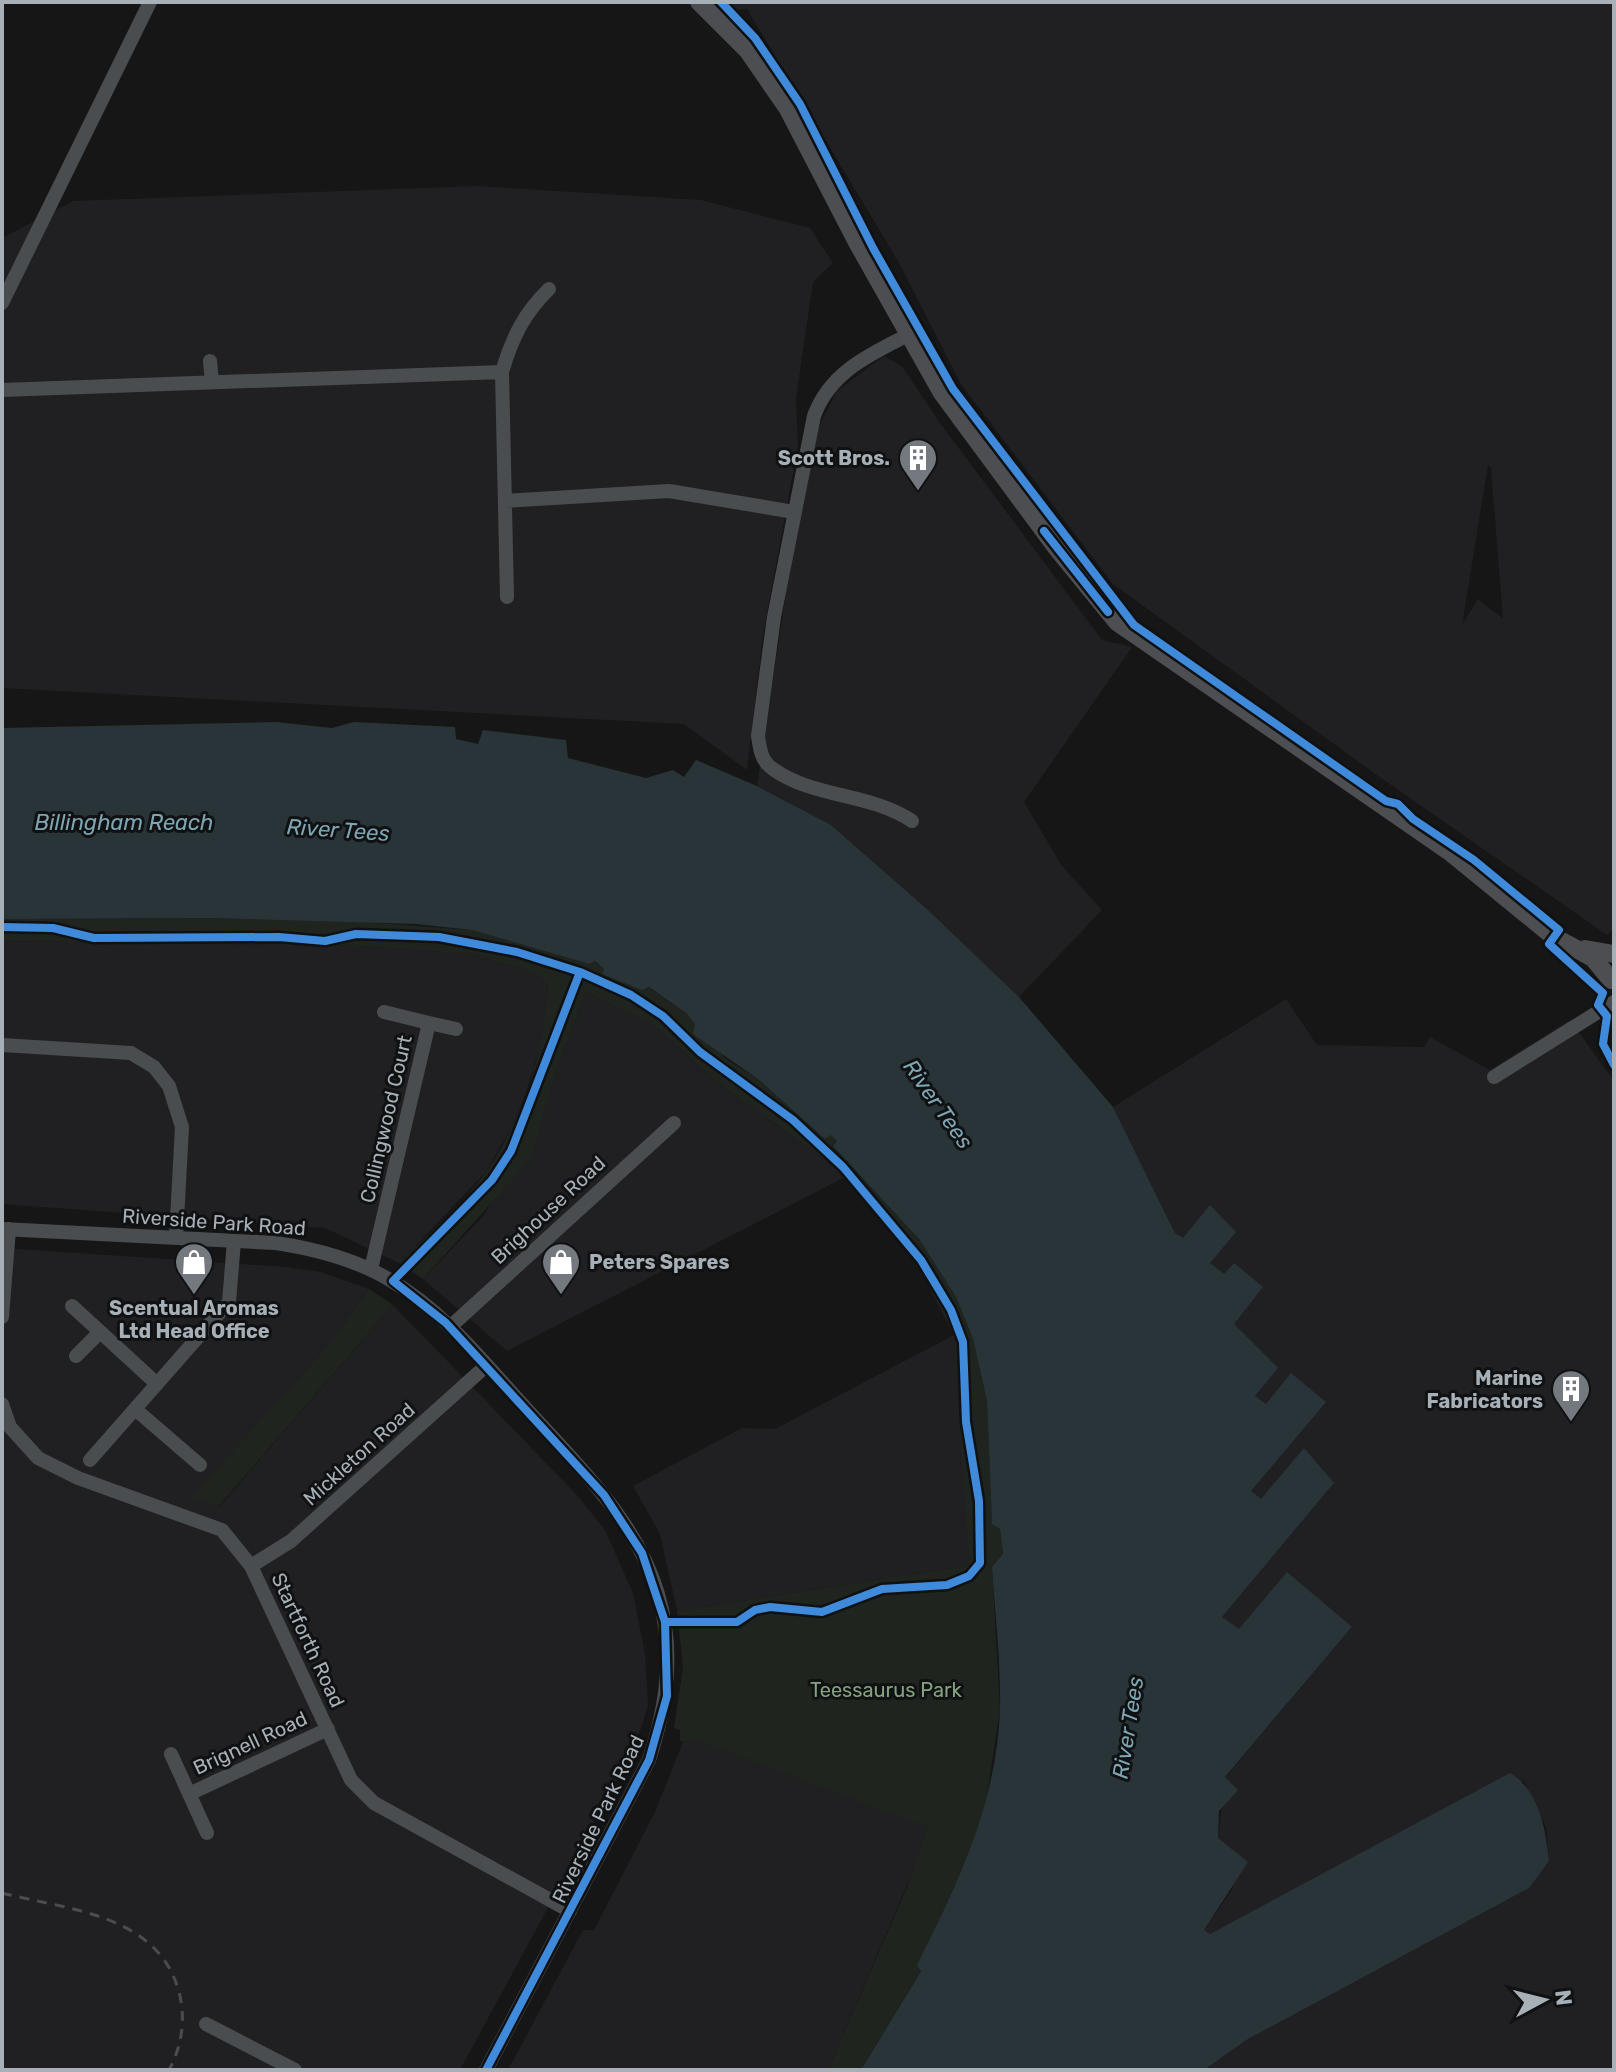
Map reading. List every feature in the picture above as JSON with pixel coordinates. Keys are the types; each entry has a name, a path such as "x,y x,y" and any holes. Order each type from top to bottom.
{"main road":[{"path":"699,2 767,76 788,109 858,244 942,393 1055,546 1117,622 1450,852 1554,937 1593,958 1613,979"},
{"path":"1574,947 1614,954"}],"street":[{"path":"2,303 150,2"},
{"path":"507,597 502,372 511,342 529,308 549,289"},
{"path":"908,335 852,366 821,396 774,617 758,736 761,754 771,768 793,779 895,809 912,821"},
{"path":"210,361 212,382"},
{"path":"2,390 502,372"},
{"path":"505,501 669,491 794,512"},
{"path":"1494,1077 1614,1002"},
{"name":"Collingwood Court","path":"371,1269 429,1023 384,1012"},
{"path":"429,1023 456,1029"},
{"path":"2,1045 131,1053 154,1067 169,1086 182,1127 176,1238"},
{"name":"Brighouse Road","path":"450,1327 674,1123"},
{"path":"2,1317 6,1229"},
{"name":"Riverside Park Road","path":"6,1229 234,1241 318,1249 371,1269 393,1281 450,1327 487,1365 604,1495 642,1553 665,1622 667,1696 649,1760 486,2070"},
{"path":"90,1460 229,1302 234,1241"},
{"path":"72,1306 157,1384"},
{"path":"76,1356 100,1332"},
{"name":"Mickleton Road","path":"251,1566 291,1541 487,1365"},
{"name":"Startforth Road","path":"2,1404 10,1427 38,1458 78,1478 222,1530 251,1566 351,1780 374,1803 570,1911"},
{"path":"135,1409 200,1465"},
{"name":"Brignell Road","path":"189,1794 328,1729"},
{"path":"171,1754 207,1833"},
{"path":"206,2024 272,2064 295,2070"}],"shaded area":[{"path":"726,2 1614,2 1614,928 1607,935 1381,778 1113,584 961,384 898,261 747,9 736,10","holes":["1488,465 1491,468 1503,619 1478,599 1462,625"]},
{"path":"477,186 701,200 810,228 833,263 813,282 796,398 798,446 763,635 747,770 684,724 2,688 2,238 73,201"},
{"path":"884,356 902,366 940,423 1102,640 1132,647 1024,802 1062,866 1102,910 1019,997 928,910 831,825 757,786 792,552 816,432 837,391"},
{"path":"2,941 360,946 472,954 533,972 548,985 546,1030 518,1116 486,1172 399,1263 325,1228 2,1204"},
{"path":"586,992 652,1024 717,1082 847,1176 507,1351 423,1279 485,1214 555,1073"},
{"path":"1286,999 1317,1045 1424,1047 1430,1037 1490,1070 1570,1020 1614,1081 1614,2070 1204,2070 1248,2039 1549,1861 1546,1827 1524,1781 1209,1934 1204,1930 1233,1888 1218,1838 1225,1778 1352,1627 1239,1630 1222,1617 1334,1483 1261,1500 1250,1491 1266,1405 1255,1396 1277,1368 1233,1325 1234,1263 1224,1275 1175,1233 1113,1107"},
{"path":"2,1248 286,1267 321,1272 369,1289 330,1343 192,1498 219,1507 393,1305 577,1495 605,1530 633,1593 645,1654 648,1706 635,1747 460,2070 2,2069"},
{"path":"954,1335 963,1432 969,1559 966,1566 677,1611 660,1534 633,1486 742,1428 775,1429"},
{"path":"687,1732 933,1824 828,2070 508,2070 583,1930 594,1930 655,1812"}],"green space":[{"name":"Teessaurus Park","path":"214,918 363,922 472,930 589,964 594,961 604,969 602,973 648,987 686,1013 726,1059 758,1079 825,1139 831,1134 837,1141 833,1146 919,1239 956,1297 973,1339 987,1401 992,1523 1000,1528 1003,1555 992,1567 1000,1709 986,1802 968,1858 921,1970 861,2070 828,2070 907,1887 928,1827 700,1741 680,1741 680,1730 674,1728 683,1667 677,1611 966,1566 969,1559 954,1335 911,1252 847,1176 717,1082 652,1024 586,992 555,1073 531,1159 423,1279 399,1263 469,1194 501,1148 522,1104 537,1058 548,985 533,972 472,954 360,946 2,941 2,919"},
{"path":"369,1289 393,1305 218,1507 191,1498 330,1343"}],"water":[{"path":"276,722 332,728 354,722 455,727 456,739 478,744 483,730 566,740 568,758 646,778 673,770 684,777 696,760 757,786 831,825 928,910 1019,997 1113,1107 1175,1233 1183,1238 1210,1205 1236,1232 1210,1263 1224,1274 1234,1263 1263,1287 1234,1324 1278,1368 1255,1396 1266,1404 1291,1373 1326,1402 1251,1491 1261,1499 1304,1448 1334,1483 1222,1617 1239,1629 1287,1572 1352,1627 1225,1777 1238,1790 1219,1811 1218,1838 1248,1862 1204,1930 1210,1934 1510,1773 1520,1780 1534,1800 1546,1837 1549,1861 1529,1888 1248,2039 1204,2070 861,2070 921,1971 917,1965 973,1842 992,1777 997,1743 1000,1674 992,1567 1003,1554 1000,1529 992,1524 987,1401 973,1339 956,1297 919,1239 833,1146 837,1141 831,1135 825,1139 758,1079 693,1034 695,1024 686,1013 649,987 642,990 602,974 604,969 595,961 589,964 472,930 416,924 214,918 2,919 2,728"}],"railway":[{"path":"2,1893 108,1920 152,1946 168,1966 181,2002 182,2032 169,2070"}],"cycle path":[{"path":"721,2 755,38 800,104 873,248 953,389 1134,625 1386,801 1398,804 1413,819 1474,860 1559,930 1549,944 1603,993 1598,1005 1607,1016 1603,1044 1614,1065"},
{"path":"1044,531 1108,612"},
{"path":"2,927 53,928 94,938 279,937 325,941 356,934 439,937 517,952 580,972 631,995 663,1016 700,1052 793,1120 843,1167 921,1260 951,1310 963,1342 966,1422 979,1501 980,1563 969,1576 947,1585 882,1589 822,1612 770,1607 755,1610 737,1622 665,1622"},
{"path":"486,2070 649,1760 667,1696 665,1622 642,1553 604,1495 446,1323 393,1281 492,1180 511,1151 580,972"}],"place":[{"name":"Scott Bros.","path":"918,492"},
{"name":"Scentual Aromas Ltd Head Office","path":"194,1296"},
{"name":"Peters Spares","path":"561,1296"},
{"name":"Marine Fabricators","path":"1571,1423"}],"water label":[{"name":"Billingham Reach","path":"124,822"},
{"name":"River Tees","path":"338,830"},
{"name":"River Tees","path":"938,1104"},
{"name":"River Tees","path":"1128,1728"}]}
